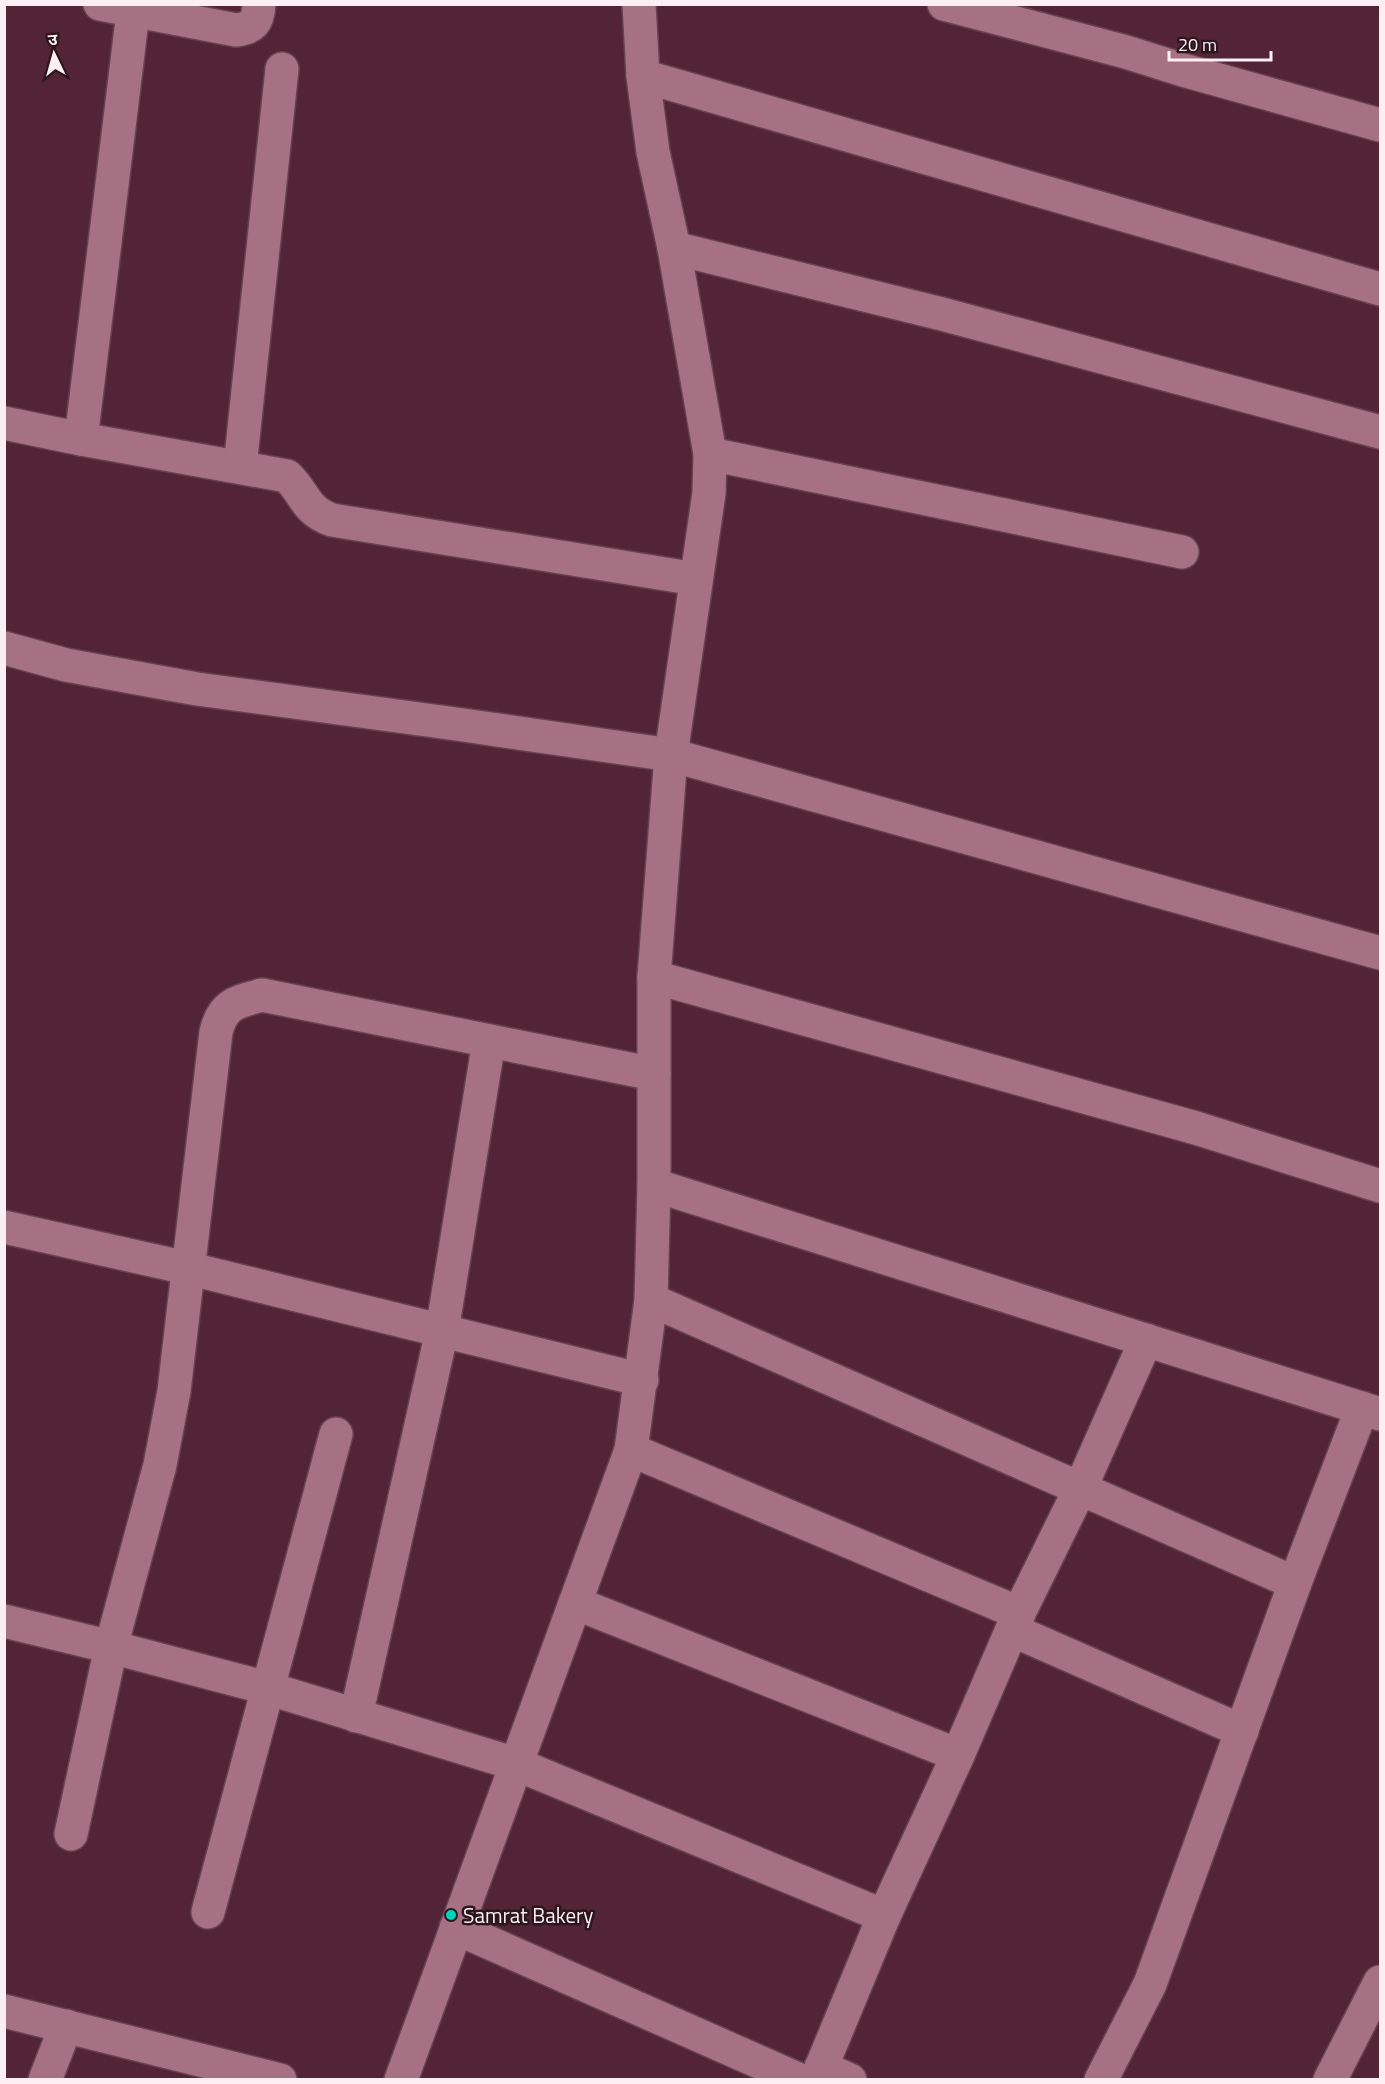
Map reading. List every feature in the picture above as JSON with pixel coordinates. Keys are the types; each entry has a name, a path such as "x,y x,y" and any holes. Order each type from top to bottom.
{"street":[{"path":"100,4 134,8 236,30 247,29 254,23 259,15 259,4"},
{"path":"403,2079 631,1450 642,1380 651,1300 654,1185 654,977 670,755 709,493 710,454 674,248 653,152 643,76 639,4"},
{"path":"944,4 1126,52 1380,125"},
{"path":"81,439 134,8"},
{"path":"240,467 282,69"},
{"path":"643,76 1380,289"},
{"path":"674,248 942,314 1380,432"},
{"path":"4,423 287,476 307,505 320,516 332,520 696,579"},
{"path":"710,454 1182,552"},
{"path":"4,648 66,664 197,689 670,755 1380,953"},
{"path":"654,977 1196,1128 1380,1186"},
{"path":"71,1834 111,1647 160,1465 174,1391 187,1268 216,1032 220,1016 230,1007 262,995 654,1074"},
{"path":"356,1716 442,1331 489,1041"},
{"path":"654,1185 1371,1411 1295,1583 1150,1984 1101,2079"},
{"path":"4,1227 187,1268 642,1380"},
{"path":"651,1300 1295,1583"},
{"path":"456,1928 822,2076 884,1916 1146,1340"},
{"path":"208,1912 336,1434"},
{"path":"631,1450 1016,1622 1242,1731"},
{"path":"575,1603 958,1755"},
{"path":"4,1621 267,1688 516,1764 884,1916"},
{"path":"1330,2079 1380,1982"},
{"path":"4,2011 260,2077"},
{"path":"45,2079 66,2026"}],"place":[{"name":"Samrat Bakery","path":"451,1915"}]}
